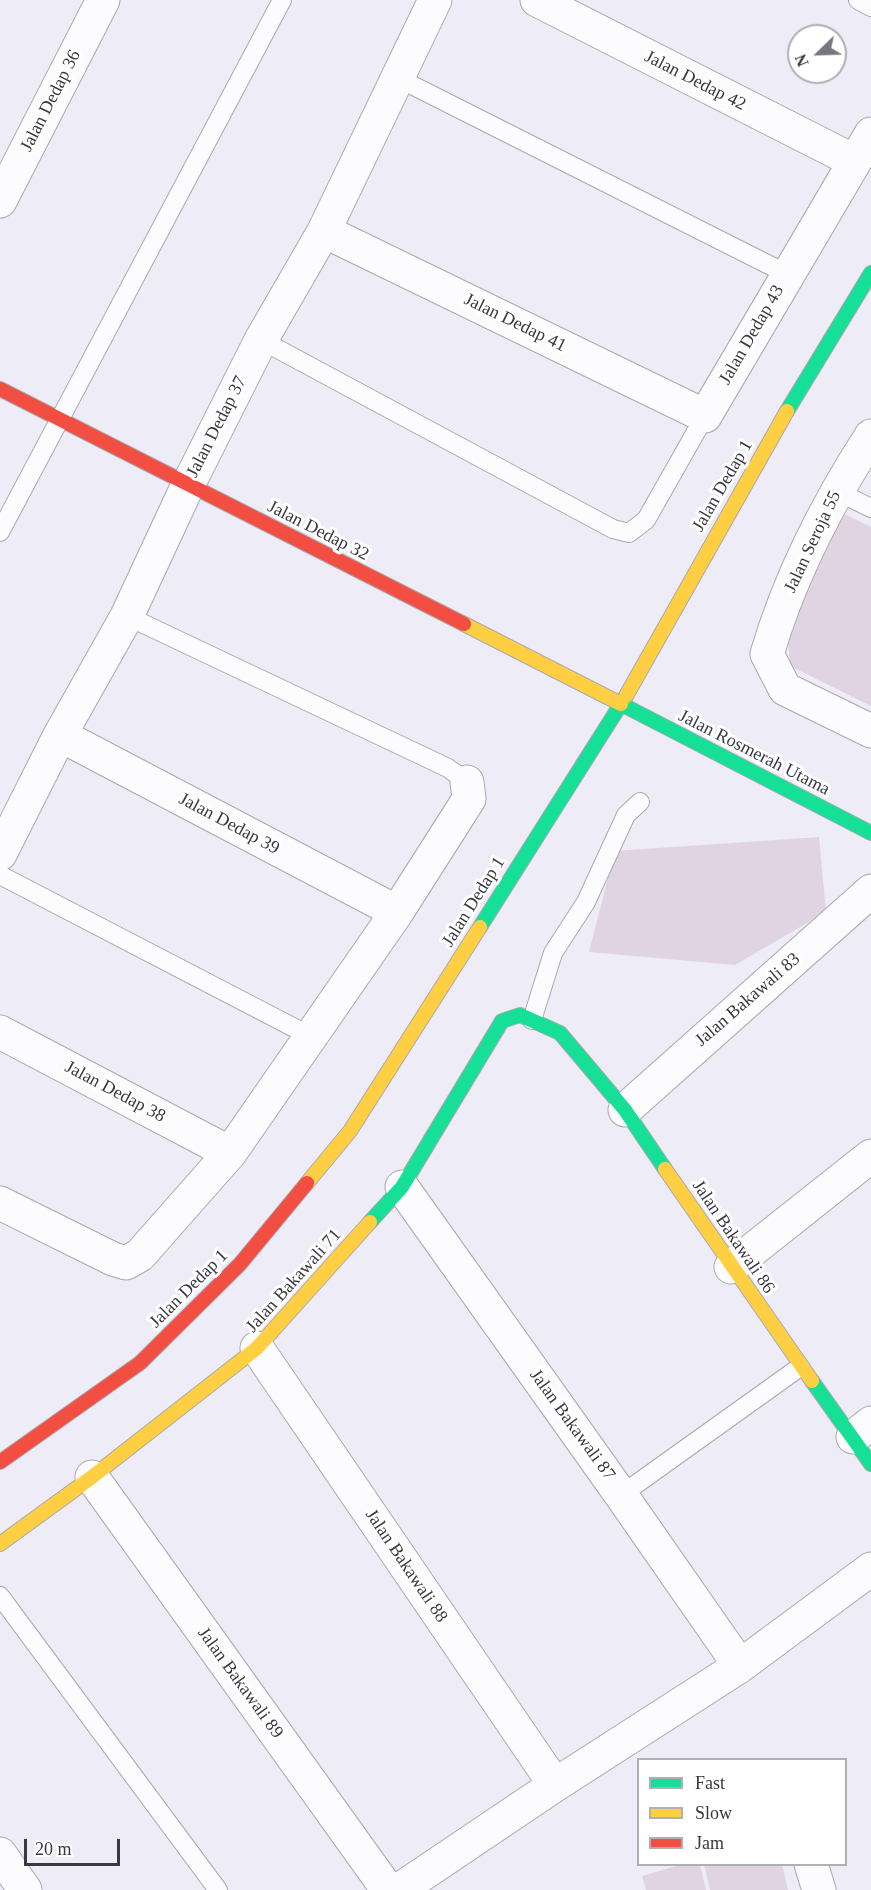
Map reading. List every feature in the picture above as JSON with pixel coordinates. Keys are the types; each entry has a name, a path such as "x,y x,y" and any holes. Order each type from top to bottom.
{"street":[{"name":"Jalan Dedap 36","path":"0,201 103,0"},
{"name":"Jalan Dedap 42","path":"537,0 854,162"},
{"name":"Jalan Dedap 37","path":"0,854 60,735 127,616 188,485 261,340 324,231 396,77 426,3"},
{"name":"Jalan Dedap 43","path":"705,416 871,134"},
{"name":"Jalan Dedap 41","path":"324,231 705,416"},
{"name":"Jalan Dedap 1","path":"0,1462 140,1363 240,1264 350,1131 621,704 761,454 871,273"},
{"name":"Jalan Dedap 32","path":"0,389 621,704"},
{"name":"Jalan Seroja 55","path":"871,436 836,491 780,611 767,654 785,689 871,731"},
{"name":"Jalan Rosmerah Utama","path":"621,704 871,833"},
{"name":"Jalan Dedap 39","path":"60,735 397,912"},
{"path":"0,1203 126,1263 140,1255 230,1153 312,1037 350,976 397,912 469,799 467,782"},
{"name":"Jalan Bakawali 83","path":"625,1110 867,900"},
{"name":"Jalan Bakawali 71","path":"0,1544 92,1477 257,1348 402,1187 502,1021 520,1015 560,1034"},
{"name":"Jalan Dedap 38","path":"0,1032 230,1153"},
{"name":"Jalan Bakawali 86","path":"560,1034 625,1110 800,1367 862,1430 871,1464"},
{"path":"731,1267 871,1156"},
{"name":"Jalan Bakawali 87","path":"402,1187 740,1666"},
{"name":"Jalan Bakawali 88","path":"257,1348 555,1785"},
{"name":"Jalan Bakawali 89","path":"92,1477 388,1890"},
{"path":"399,1890 555,1785 740,1666 871,1569"},
{"path":"0,1854 25,1890"},
{"path":"812,1866 819,1890"}],"lane":[{"path":"0,532 282,0"},
{"path":"858,0 871,7"},
{"path":"396,77 787,274"},
{"name":"Jalan Dedap 43","path":"261,340 613,529 629,533 646,520 705,416"},
{"path":"836,491 871,508"},
{"path":"127,616 447,768 467,782"},
{"path":"532,1020 553,953 586,902 626,815 640,801"},
{"path":"0,875 312,1037"},
{"path":"621,1495 800,1367"},
{"path":"0,1596 218,1890"}],"building":[{"path":"845,514 871,527 871,706 790,666 786,614"},
{"path":"819,837 826,912 735,965 589,952 615,851"},
{"path":"676,1866 700,1866 706,1890 646,1890 642,1876"},
{"path":"704,1866 782,1866 788,1890 710,1890"}],"traffic: fast":[{"path":"787,411 871,273"},
{"path":"480,927 626,696"},
{"path":"621,704 871,833"},
{"path":"370,1222 402,1187 502,1021 520,1015 560,1033 625,1110 665,1169"},
{"path":"812,1381 871,1464"}],"traffic: slow":[{"path":"626,696 787,411"},
{"path":"464,624 621,704"},
{"path":"307,1183 350,1131 480,927"},
{"path":"665,1169 812,1381"},
{"path":"0,1544 92,1477 257,1348 370,1222"}],"traffic: jam":[{"path":"0,389 464,624"},
{"path":"0,1462 140,1363 240,1264 307,1183"}]}
